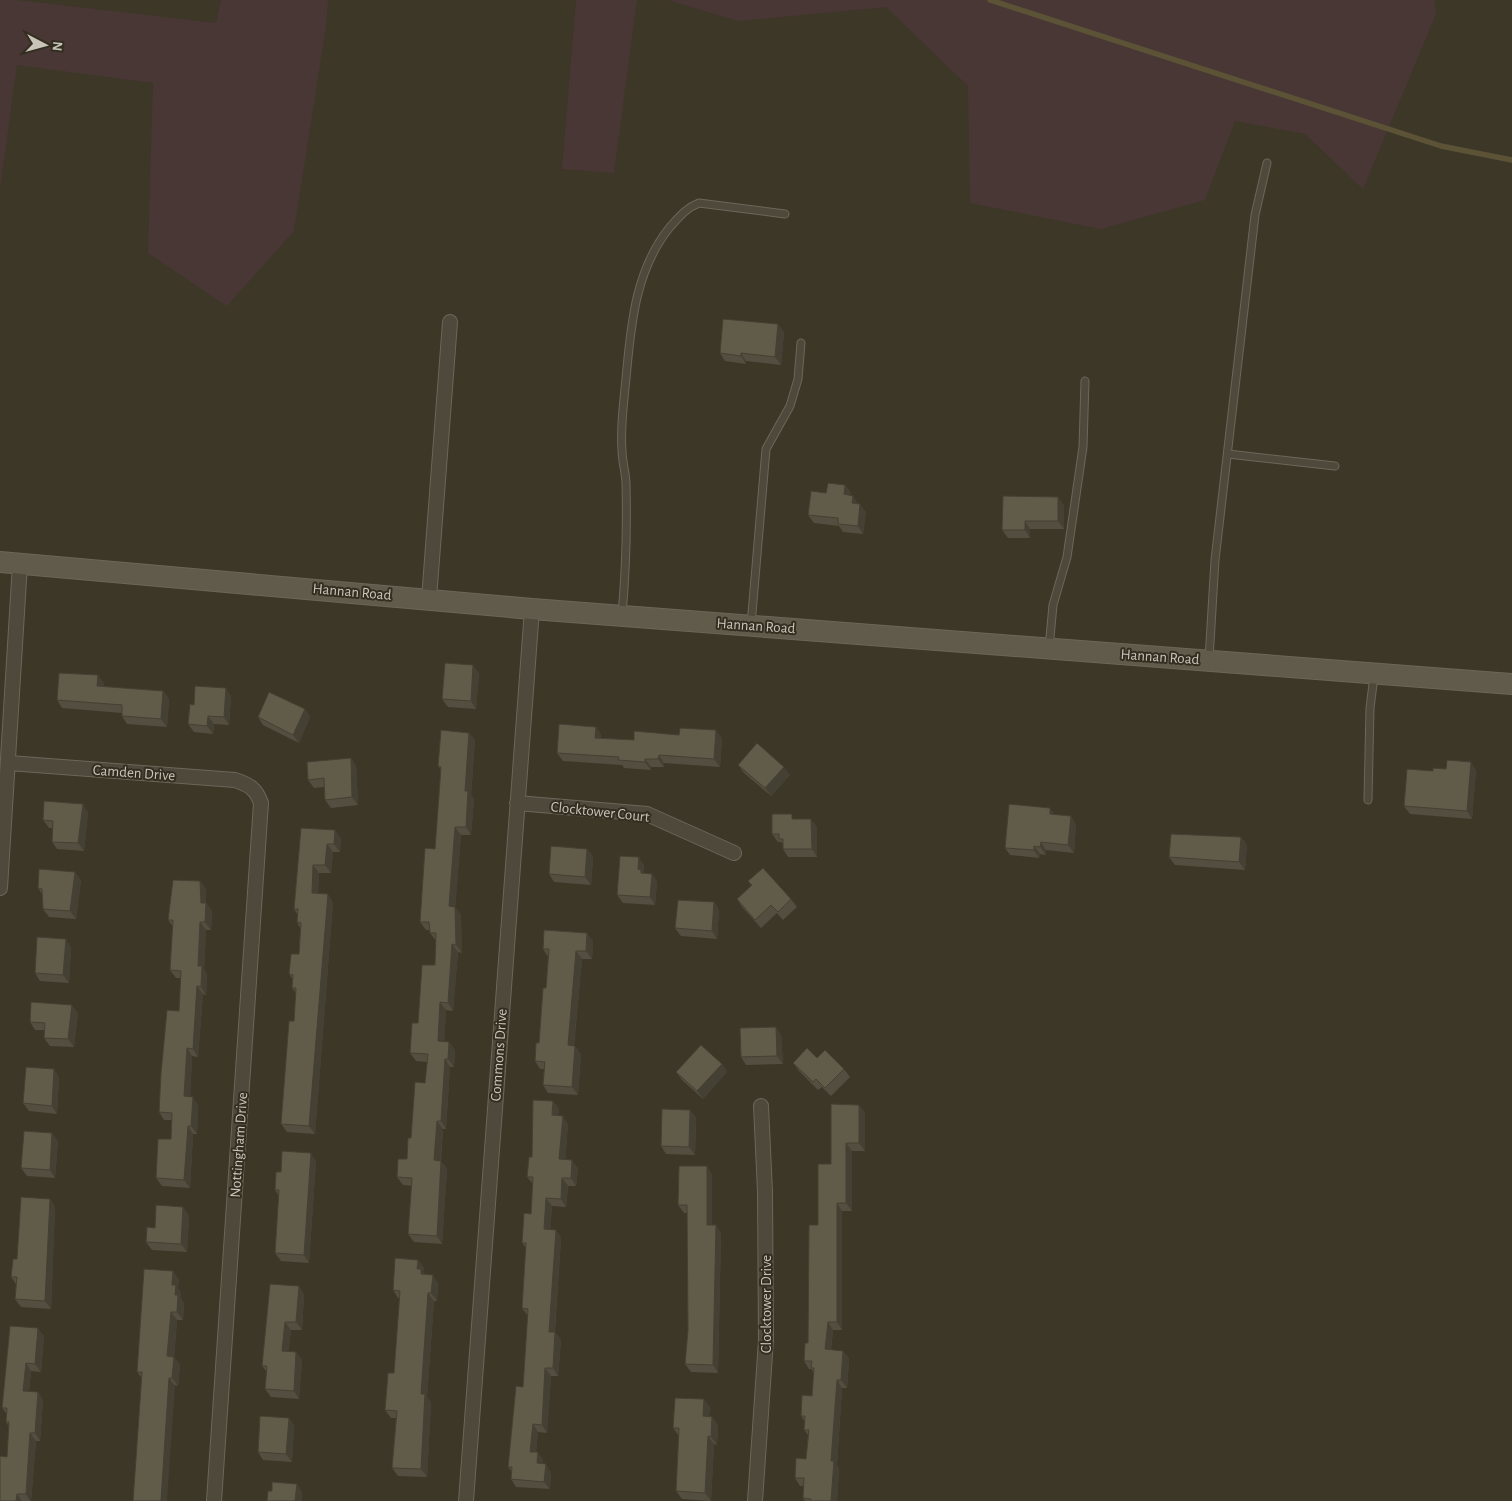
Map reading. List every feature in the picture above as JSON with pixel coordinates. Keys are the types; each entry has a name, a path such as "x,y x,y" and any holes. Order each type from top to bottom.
{"street":[{"path":"429,599 450,322"},
{"name":"Hannan Road","path":"10,563 532,609 1512,684"},
{"path":"0,888 9,764 10,563"},
{"name":"Commons Drive","path":"466,1501 532,609"},
{"name":"Camden Drive","path":"9,764 235,780 257,790"},
{"name":"Nottingham Drive","path":"214,1501 262,814 262,803 257,790"},
{"name":"Clocktower Court","path":"517,803 646,814 734,854"},
{"name":"Clocktower Drive","path":"756,1501 766,1340 766,1192 761,1106"}],"lane":[{"path":"1209,660 1215,560 1255,216 1267,163"},
{"path":"622,616 626,481 622,452 622,428 631,331 638,291 649,258 661,238 678,217 688,207 699,202 785,214"},
{"path":"751,625 766,449 790,406 798,379 801,343"},
{"path":"1049,648 1054,605 1067,557 1083,447 1085,381"},
{"path":"1228,454 1335,466"},
{"path":"1368,800 1370,708 1374,673"}],"shaded area":[{"path":"0,0 17,0 216,23 221,0 328,0 326,26 294,231 227,306 148,253 153,83 17,65 0,189"},
{"path":"576,0 637,0 614,173 562,169"},
{"path":"668,0 1434,0 1436,14 1363,189 1305,134 1235,121 1205,200 1101,229 970,203 968,86 886,7 738,21"}],"building":[{"path":"723,319 778,324 775,357 741,353 741,356 720,353"},
{"path":"828,483 845,485 844,494 853,496 852,503 860,504 858,526 838,524 838,518 808,515 811,491 826,493"},
{"path":"1003,496 1058,497 1058,521 1025,521 1025,530 1002,530"},
{"path":"445,663 473,665 471,701 442,699"},
{"path":"59,673 98,675 97,686 163,691 161,719 122,716 122,705 57,700"},
{"path":"195,686 226,688 224,717 208,716 207,726 188,724 190,704 194,705"},
{"path":"269,692 305,709 293,735 258,717"},
{"path":"559,724 596,727 595,738 634,740 634,731 679,735 680,728 716,730 714,759 659,755 658,759 645,759 645,762 618,760 619,757 557,753"},
{"path":"441,730 469,733 465,791 468,791 466,827 455,827 449,906 455,907 456,945 452,944 448,1003 440,1002 438,1041 449,1042 448,1059 445,1059 441,1121 437,1121 434,1160 441,1161 437,1236 408,1234 412,1178 397,1177 398,1159 407,1159 408,1138 411,1138 415,1082 425,1083 428,1054 410,1053 412,1023 418,1023 422,965 435,965 436,933 430,933 429,922 420,922 425,848 435,849 441,767 438,766"},
{"path":"757,743 784,767 765,788 738,765"},
{"path":"351,758 352,797 325,800 324,778 308,780 307,762"},
{"path":"1447,760 1471,762 1467,811 1404,806 1407,769 1433,771 1433,768 1446,769"},
{"path":"44,801 83,804 78,843 52,842 53,821 43,820"},
{"path":"1009,804 1050,808 1050,814 1071,816 1068,845 1041,842 1040,847 1034,846 1034,850 1005,848"},
{"path":"772,814 792,814 792,819 811,819 812,849 783,849 783,839 779,839 779,834 772,834"},
{"path":"301,828 335,830 334,844 327,844 325,865 313,865 312,893 328,894 309,1126 281,1124 289,1021 294,1021 296,988 292,988 293,975 289,974 291,954 299,954 301,923 297,922 298,909 294,909"},
{"path":"1171,834 1241,837 1239,862 1169,857"},
{"path":"551,846 587,849 585,877 549,874"},
{"path":"620,856 639,857 638,869 641,870 641,873 652,874 650,897 617,895"},
{"path":"763,868 791,899 778,912 771,905 755,920 737,899 752,885 748,881"},
{"path":"39,869 75,872 70,911 43,909 42,889 38,888"},
{"path":"173,880 200,881 201,903 206,903 205,922 200,922 198,966 202,966 201,987 197,986 193,1049 187,1048 184,1096 193,1097 191,1126 188,1126 184,1180 156,1178 158,1139 171,1139 172,1113 159,1112 167,1010 179,1011 181,971 170,970 173,920 168,920"},
{"path":"678,900 714,902 712,931 675,928"},
{"path":"544,930 587,933 586,951 576,951 568,1045 575,1046 572,1087 543,1085 545,1062 535,1061 536,1043 539,1043 543,988 546,988 549,949 543,949"},
{"path":"37,937 66,939 63,975 35,973"},
{"path":"31,1002 72,1005 68,1039 44,1038 45,1023 30,1022"},
{"path":"776,1027 777,1056 741,1057 740,1028"},
{"path":"701,1045 722,1064 697,1091 676,1072"},
{"path":"807,1048 817,1058 825,1050 844,1069 825,1088 816,1079 813,1082 793,1063"},
{"path":"26,1067 54,1069 52,1106 23,1103"},
{"path":"533,1100 553,1101 552,1115 563,1116 559,1159 572,1160 571,1178 562,1178 561,1199 546,1198 544,1229 556,1230 549,1332 555,1332 553,1368 545,1368 542,1425 533,1424 530,1452 538,1452 537,1463 546,1464 544,1482 511,1479 512,1467 508,1467 516,1386 523,1387 528,1309 522,1308 526,1243 522,1243 524,1213 531,1214 533,1177 527,1177 529,1157 532,1157"},
{"path":"831,1104 859,1105 859,1143 846,1143 846,1203 837,1203 837,1322 828,1322 825,1349 843,1351 841,1380 837,1380 831,1461 834,1461 831,1501 811,1501 811,1499 803,1498 804,1478 795,1478 796,1458 806,1459 809,1430 804,1430 805,1416 801,1416 802,1395 812,1396 814,1368 811,1368 812,1361 804,1361 805,1343 808,1343 809,1225 818,1225 818,1164 831,1164"},
{"path":"662,1109 690,1110 689,1147 661,1146"},
{"path":"24,1131 52,1133 50,1170 21,1168"},
{"path":"282,1151 311,1153 304,1255 275,1253 279,1190 275,1190 276,1172 281,1172"},
{"path":"679,1166 707,1166 707,1225 716,1225 713,1365 685,1364 688,1330 687,1205 678,1205"},
{"path":"21,1197 50,1199 45,1301 15,1299 17,1277 11,1277 13,1259 17,1259"},
{"path":"156,1205 183,1207 181,1244 146,1242 147,1227 155,1228"},
{"path":"395,1258 418,1260 417,1269 421,1269 421,1274 433,1275 431,1293 428,1293 421,1394 425,1394 421,1469 392,1468 397,1411 385,1410 388,1373 394,1373 400,1291 393,1290"},
{"path":"144,1269 173,1271 172,1285 176,1285 175,1295 178,1295 177,1312 171,1312 167,1356 174,1357 172,1378 169,1378 161,1501 133,1501 142,1372 137,1372"},
{"path":"270,1284 299,1286 296,1322 285,1322 282,1351 296,1352 294,1391 265,1389 267,1366 262,1366"},
{"path":"10,1326 38,1328 35,1364 26,1363 23,1391 38,1392 35,1433 30,1433 26,1494 17,1494 16,1501 0,1501 0,1456 7,1457 9,1422 6,1422 7,1408 2,1408"},
{"path":"675,1398 704,1399 703,1416 712,1417 711,1437 708,1436 705,1493 676,1491 679,1428 673,1428"},
{"path":"260,1416 289,1418 286,1454 258,1452"},
{"path":"272,1482 297,1484 295,1501 267,1501 268,1491 272,1491"}],"waterway":[{"path":"990,0 1441,146 1512,160"}]}
